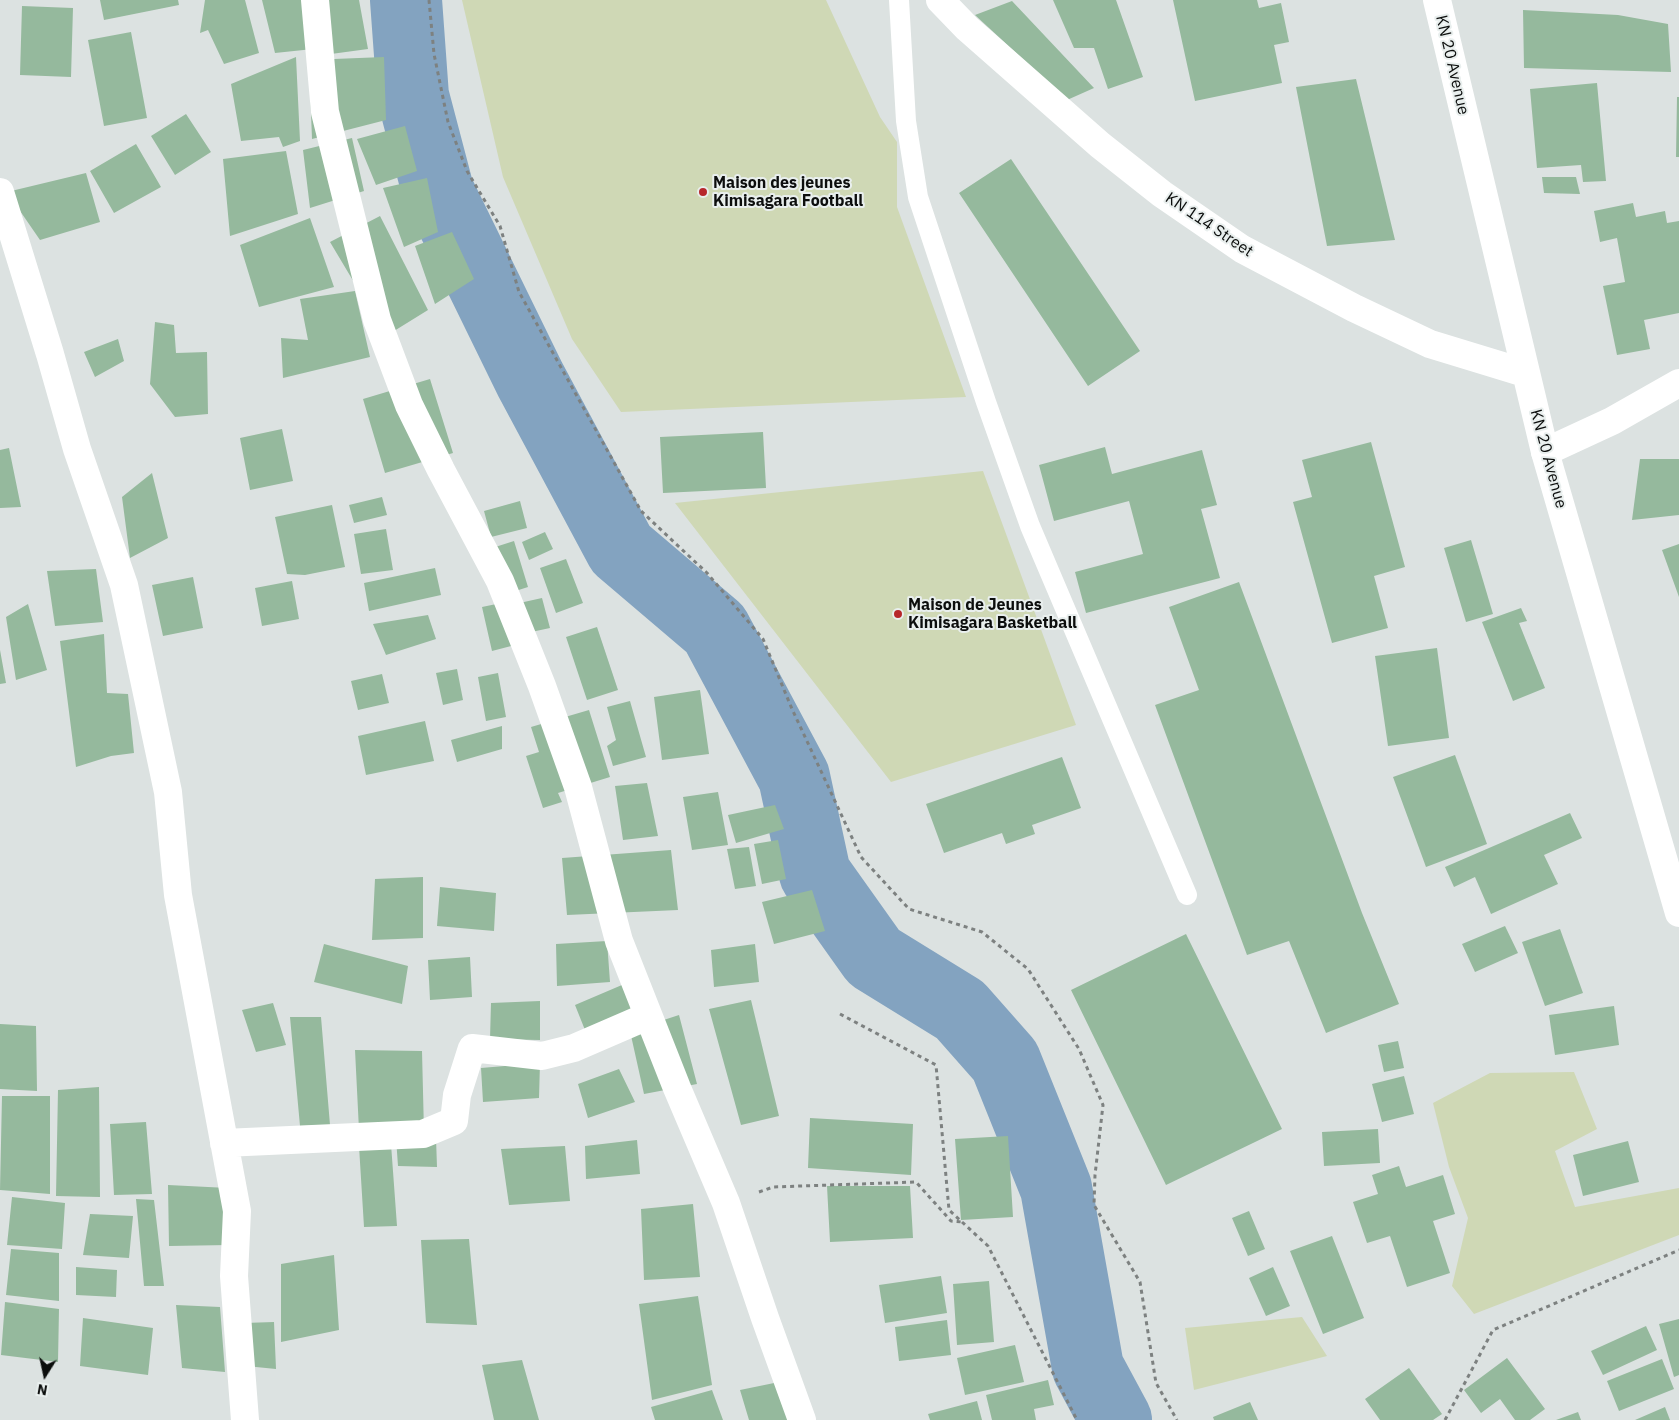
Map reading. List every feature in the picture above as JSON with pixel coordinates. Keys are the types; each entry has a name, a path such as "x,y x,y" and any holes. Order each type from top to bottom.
{"street":[{"path":"315,0 325,112 376,320 409,404 441,470 500,581 542,686 578,787 619,941 648,1016 726,1203 802,1420"},
{"name":"KN 114 Street","path":"940,0 967,28 1100,145 1162,194 1242,249 1354,308 1430,344 1525,372"},
{"name":"KN 20 Avenue","path":"1436,0 1545,452 1679,912"},
{"path":"0,192 77,449 124,585 168,792 178,895 236,1211 234,1276 245,1420"},
{"path":"1545,452 1612,421 1679,383"},
{"path":"224,1143 423,1134 454,1121 457,1094 472,1048 542,1056 574,1048 648,1016"}],"lane":[{"path":"899,0 906,121 921,207 986,402 1030,526 1187,895"}],"path":[{"path":"429,0 434,54 448,122 467,171 500,226 519,292 641,511 707,572 764,639 792,709 861,857 909,909 982,932 1028,969 1080,1049 1103,1105 1095,1175 1094,1206 1140,1282 1156,1383 1177,1420"},
{"path":"840,1014 936,1065 949,1210 988,1246 1077,1420"},
{"path":"726,1203 773,1187 916,1182 951,1221 962,1222"},
{"path":"1445,1420 1493,1330 1679,1250"}],"green space":[{"name":"Maison des jeunes Kimisagara Football","path":"462,0 826,0 880,117 897,142 897,207 966,397 621,412 572,339 503,177"},
{"name":"Maison de Jeunes Kimisagara Basketball","path":"983,471 1076,725 891,782 675,503"},
{"path":"1574,1072 1597,1129 1555,1151 1575,1207 1679,1188 1679,1235 1474,1314 1452,1286 1468,1218 1449,1167 1433,1103 1490,1073"},
{"path":"1302,1317 1327,1356 1194,1390 1185,1328"}],"building":[{"path":"100,0 178,0 179,5 104,20"},
{"path":"205,0 245,0 259,53 224,64 208,30 200,33"},
{"path":"262,0 359,0 368,49 331,54 332,47 275,53"},
{"path":"1053,0 1116,0 1143,77 1108,89 1094,48 1074,48"},
{"path":"1173,0 1257,0 1259,8 1281,3 1289,42 1274,45 1282,83 1195,101"},
{"path":"1012,1 1094,88 1067,100 975,15"},
{"path":"22,6 73,8 71,77 20,75"},
{"path":"1523,10 1618,15 1668,24 1671,72 1524,68"},
{"path":"131,32 147,118 104,126 88,40"},
{"path":"296,57 300,141 283,147 279,137 241,141 231,84"},
{"path":"384,57 386,120 312,139 309,60"},
{"path":"1356,79 1395,240 1327,246 1296,87"},
{"path":"1597,83 1606,181 1583,182 1581,165 1537,168 1530,89"},
{"path":"1677,97 1679,97 1679,157 1676,157"},
{"path":"186,114 211,152 175,175 151,136"},
{"path":"405,126 417,171 376,185 357,139"},
{"path":"352,138 364,191 310,208 303,150"},
{"path":"136,144 161,187 114,213 90,171"},
{"path":"286,151 298,214 230,236 223,159"},
{"path":"1011,159 1140,351 1088,386 959,193"},
{"path":"86,173 100,222 40,240 7,192"},
{"path":"1542,177 1576,177 1580,194 1544,193"},
{"path":"427,178 438,232 404,247 383,188"},
{"path":"1633,203 1636,217 1665,211 1667,223 1679,221 1679,313 1644,320 1650,349 1617,355 1603,286 1625,282 1617,238 1600,242 1594,211"},
{"path":"380,216 428,310 386,336 330,242"},
{"path":"310,218 334,287 259,307 240,245"},
{"path":"452,232 474,279 435,304 415,246"},
{"path":"355,291 370,357 283,378 281,338 308,340 300,299"},
{"path":"155,322 174,325 176,353 207,352 208,414 175,417 150,384"},
{"path":"118,339 124,361 95,377 84,352"},
{"path":"430,379 453,453 385,473 363,399"},
{"path":"282,429 293,481 250,490 240,438"},
{"path":"763,432 766,488 663,493 660,437"},
{"path":"1371,442 1405,567 1374,576 1388,628 1332,643 1293,502 1312,497 1302,460"},
{"path":"1105,447 1112,474 1202,450 1217,505 1201,509 1220,578 1086,613 1075,572 1143,554 1129,501 1054,521 1039,465"},
{"path":"9,448 21,507 0,508 0,450"},
{"path":"1640,459 1679,459 1679,515 1632,520"},
{"path":"152,473 168,538 130,558 122,497"},
{"path":"382,497 387,515 354,523 349,505"},
{"path":"520,501 527,528 491,537 484,511"},
{"path":"332,505 345,567 305,575 287,574 275,517"},
{"path":"386,529 393,570 361,574 354,534"},
{"path":"545,532 553,549 529,560 522,542"},
{"path":"1471,540 1493,614 1466,622 1444,548"},
{"path":"514,541 528,587 503,595 489,549"},
{"path":"1679,544 1679,597 1662,550"},
{"path":"566,559 583,603 556,613 540,568"},
{"path":"435,568 441,595 369,611 364,583"},
{"path":"96,569 103,622 55,626 47,571"},
{"path":"193,577 203,628 163,636 152,585"},
{"path":"292,581 299,619 262,626 255,588"},
{"path":"1239,582 1362,913 1399,1004 1326,1033 1289,941 1247,955 1155,705 1199,690 1169,607"},
{"path":"542,598 550,628 522,634 515,604"},
{"path":"506,602 515,645 492,651 482,607"},
{"path":"28,604 47,670 16,680 6,617"},
{"path":"1521,608 1527,621 1519,623 1545,688 1513,701 1482,622"},
{"path":"428,615 436,639 386,655 373,624"},
{"path":"597,627 618,690 587,700 566,637"},
{"path":"104,634 107,693 128,694 134,753 111,756 76,767 60,641"},
{"path":"1437,648 1449,738 1388,746 1375,656"},
{"path":"0,650 6,683 0,684"},
{"path":"457,669 463,700 443,705 436,673"},
{"path":"498,673 506,717 486,721 478,677"},
{"path":"382,674 389,703 358,710 351,681"},
{"path":"700,690 709,754 662,760 654,697"},
{"path":"630,701 646,757 613,766 607,746 616,740 607,707"},
{"path":"589,710 610,777 558,793 562,802 543,808 526,756 539,752 531,727"},
{"path":"425,721 434,761 366,775 358,736"},
{"path":"502,726 502,749 457,762 451,740"},
{"path":"1455,755 1487,844 1426,867 1393,777"},
{"path":"1062,757 1081,808 1032,825 1035,834 1006,844 1002,833 944,853 926,804"},
{"path":"647,783 658,836 623,840 615,786"},
{"path":"718,792 728,845 692,850 683,797"},
{"path":"775,805 784,829 736,843 728,815"},
{"path":"1570,813 1582,838 1544,855 1558,884 1491,914 1475,877 1454,887 1445,867"},
{"path":"778,840 786,879 762,884 754,844"},
{"path":"749,847 756,886 735,889 727,849"},
{"path":"671,850 678,910 567,915 562,858"},
{"path":"423,877 423,938 372,940 375,879"},
{"path":"440,887 496,893 494,931 437,926"},
{"path":"812,890 825,931 774,944 762,902"},
{"path":"1505,926 1518,953 1475,972 1462,944"},
{"path":"1560,929 1583,993 1545,1006 1522,942"},
{"path":"1186,934 1282,1129 1166,1185 1071,990"},
{"path":"607,941 610,982 557,986 556,944"},
{"path":"324,944 408,966 402,1004 314,982"},
{"path":"755,944 759,982 714,987 711,950"},
{"path":"470,957 472,997 430,1000 428,960"},
{"path":"636,979 643,1004 585,1030 575,1005"},
{"path":"751,1000 779,1116 741,1125 709,1009"},
{"path":"540,1001 540,1040 490,1039 491,1003"},
{"path":"273,1003 286,1045 256,1052 242,1010"},
{"path":"1614,1006 1619,1045 1555,1055 1549,1015"},
{"path":"679,1015 697,1084 644,1094 630,1031"},
{"path":"290,1017 321,1017 330,1125 300,1126"},
{"path":"0,1024 36,1026 37,1091 0,1089"},
{"path":"1398,1041 1404,1068 1384,1072 1378,1045"},
{"path":"355,1050 422,1051 424,1132 359,1130"},
{"path":"540,1063 539,1098 483,1102 481,1068"},
{"path":"619,1069 635,1102 588,1118 578,1084"},
{"path":"1404,1076 1414,1114 1382,1122 1372,1084"},
{"path":"99,1087 100,1197 56,1196 58,1090"},
{"path":"2,1096 50,1096 50,1194 0,1190"},
{"path":"810,1118 913,1124 911,1175 808,1168"},
{"path":"146,1122 152,1194 114,1195 110,1124"},
{"path":"1378,1129 1380,1163 1324,1166 1322,1132"},
{"path":"1008,1136 1013,1217 961,1220 955,1139"},
{"path":"396,1138 436,1138 437,1167 398,1166"},
{"path":"637,1140 640,1174 586,1179 585,1146"},
{"path":"1628,1141 1639,1182 1583,1196 1573,1155"},
{"path":"391,1144 397,1226 364,1227 359,1146"},
{"path":"565,1146 570,1201 509,1205 501,1149"},
{"path":"1399,1166 1406,1187 1443,1175 1455,1214 1433,1221 1450,1273 1407,1287 1390,1236 1367,1243 1353,1202 1378,1194 1372,1175"},
{"path":"168,1185 228,1188 229,1245 169,1246"},
{"path":"827,1186 910,1186 913,1238 830,1242"},
{"path":"12,1197 65,1203 62,1249 7,1245"},
{"path":"136,1199 154,1200 164,1286 144,1286"},
{"path":"693,1204 700,1277 644,1280 641,1209"},
{"path":"1249,1211 1265,1249 1248,1256 1232,1218"},
{"path":"90,1214 133,1216 129,1258 83,1255"},
{"path":"1332,1236 1364,1318 1323,1334 1290,1251"},
{"path":"469,1239 477,1325 426,1323 421,1240"},
{"path":"11,1249 59,1253 59,1301 6,1295"},
{"path":"334,1255 339,1330 281,1342 281,1264"},
{"path":"76,1267 117,1270 116,1297 76,1295"},
{"path":"1273,1267 1290,1306 1266,1316 1249,1278"},
{"path":"941,1276 947,1313 885,1323 879,1285"},
{"path":"989,1281 994,1342 957,1345 953,1284"},
{"path":"698,1296 712,1385 652,1400 639,1304"},
{"path":"5,1302 59,1309 58,1362 1,1355"},
{"path":"176,1305 220,1307 225,1372 182,1368"},
{"path":"83,1318 153,1328 148,1375 80,1366"},
{"path":"1679,1319 1679,1375 1674,1377 1659,1324"},
{"path":"947,1320 951,1355 899,1361 895,1327"},
{"path":"274,1322 276,1369 246,1366 244,1323"},
{"path":"1646,1326 1657,1350 1603,1375 1591,1351"},
{"path":"1015,1345 1024,1382 965,1395 957,1358"},
{"path":"1507,1358 1545,1409 1530,1420 1515,1420 1500,1399 1481,1413 1464,1390"},
{"path":"1662,1359 1674,1389 1619,1411 1607,1381"},
{"path":"522,1360 539,1420 494,1420 482,1365"},
{"path":"1409,1368 1442,1414 1433,1420 1380,1420 1365,1399"},
{"path":"1048,1380 1054,1405 1034,1409 1036,1420 992,1420 986,1395"},
{"path":"779,1382 790,1420 749,1420 740,1390"},
{"path":"712,1390 723,1420 655,1420 651,1407"},
{"path":"977,1401 982,1420 930,1420 928,1414"},
{"path":"1250,1402 1258,1420 1214,1420 1213,1417"},
{"path":"1665,1407 1670,1420 1635,1420"},
{"path":"1578,1412 1581,1420 1556,1420"}],"waterway":[{"path":"406,0 413,96 438,191 530,379 621,549 715,629 794,777 815,874 874,957 960,1010 1005,1061 1056,1188 1088,1368 1116,1420"}],"place":[{"name":"Maison des jeunes Kimisagara Football","path":"703,192"},
{"name":"Maison de Jeunes Kimisagara Basketball","path":"898,614"}]}
